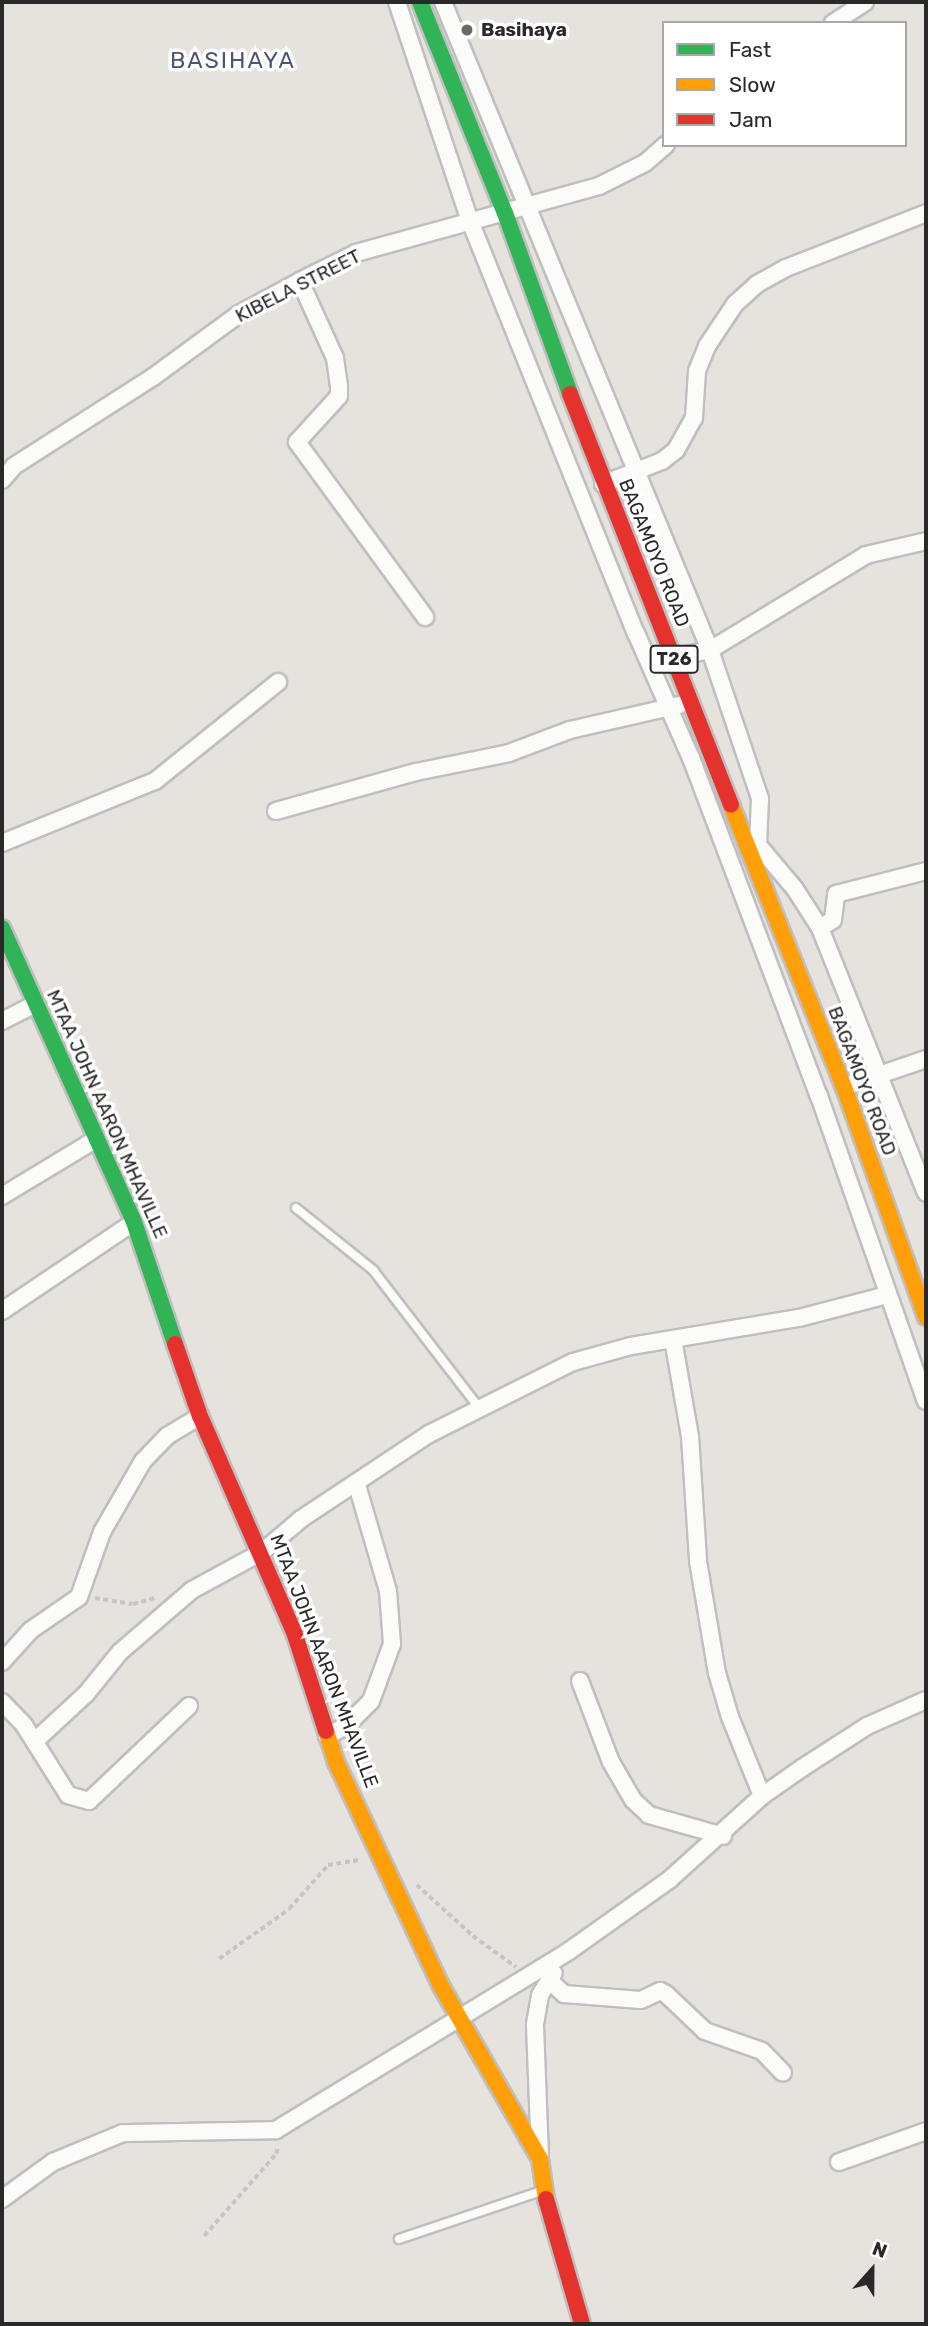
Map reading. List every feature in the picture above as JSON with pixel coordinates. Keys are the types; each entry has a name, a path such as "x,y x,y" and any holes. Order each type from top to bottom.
{"main road":[{"name":"BAGAMOYO ROAD","path":"420,2 505,213 603,484 691,702 753,846 844,1087 926,1317"},
{"name":"MTAA JOHN AARON MHAVILLE","path":"2,928 134,1222 200,1416 262,1552 294,1632 327,1736 460,2019 540,2159 545,2190 582,2324"}],"street":[{"path":"397,2 470,221 636,634 671,707 819,1096 926,1401"},
{"path":"443,2 499,143 530,206 634,472 710,650 760,799 753,846 820,928 926,1193"},
{"path":"836,21 865,2"},
{"name":"KIBELA STREET","path":"2,480 14,466 153,377 239,314 300,281 356,253 600,186 645,163 664,147"},
{"path":"603,484 662,461 687,435 694,418 696,371 707,346 735,304 757,284 786,268 926,213"},
{"path":"300,281 335,358 340,387 339,396 297,442 425,617"},
{"path":"674,658 710,650 866,555 926,541"},
{"path":"2,843 155,781 278,682"},
{"path":"276,811 416,772 509,753 570,730 691,702"},
{"path":"820,928 833,920 836,894 926,871"},
{"path":"2,1021 36,1004"},
{"path":"844,1087 881,1078 926,1059"},
{"path":"2,1196 95,1140"},
{"path":"2,1311 134,1222"},
{"path":"35,1741 86,1694 120,1652 192,1590 262,1552 301,1519 357,1485 429,1434 573,1362 673,1339 799,1318 887,1295"},
{"path":"673,1339 690,1436 698,1561 717,1672 730,1717 762,1796"},
{"path":"2,1662 31,1630 79,1597 102,1532 144,1461 167,1436 200,1416"},
{"path":"327,1736 346,1726 371,1701 391,1644 388,1591 357,1485"},
{"path":"579,1681 611,1762 633,1800 649,1815 723,1836"},
{"path":"2,2199 53,2162 123,2133 276,2130 460,2019 542,1977 569,1951 723,1836 762,1796 867,1726 926,1700"},
{"path":"2,1702 35,1741 68,1795 89,1801 189,1706"},
{"path":"542,1977 564,1994 641,2000 660,1992 666,1994 705,2031 762,2051 783,2073"},
{"path":"540,2159 535,2024 542,1977"},
{"path":"839,2162 926,2131"}],"lane":[{"path":"296,1208 387,1285 480,1409"},
{"path":"399,2239 545,2190"}],"path":[{"path":"79,1597 133,1604 192,1590"},
{"path":"219,1959 289,1909 328,1865 354,1860 386,1862"},
{"path":"411,1880 492,1951 542,1977"},
{"path":"204,2236 276,2154 276,2130"}],"traffic: fast":[{"path":"420,2 505,213 570,394"},
{"path":"2,928 134,1222 175,1344"}],"traffic: slow":[{"path":"731,805 844,1087 926,1317"},
{"path":"326,1731 336,1762 441,1986 540,2159 546,2199"}],"traffic: jam":[{"path":"570,394 731,805"},
{"path":"175,1344 200,1416 294,1632 326,1731"},
{"path":"546,2199 582,2324"}],"place":[{"name":"Basihaya","path":"467,30"}],"district":[{"name":"BASIHAYA","path":"233,60"}]}
